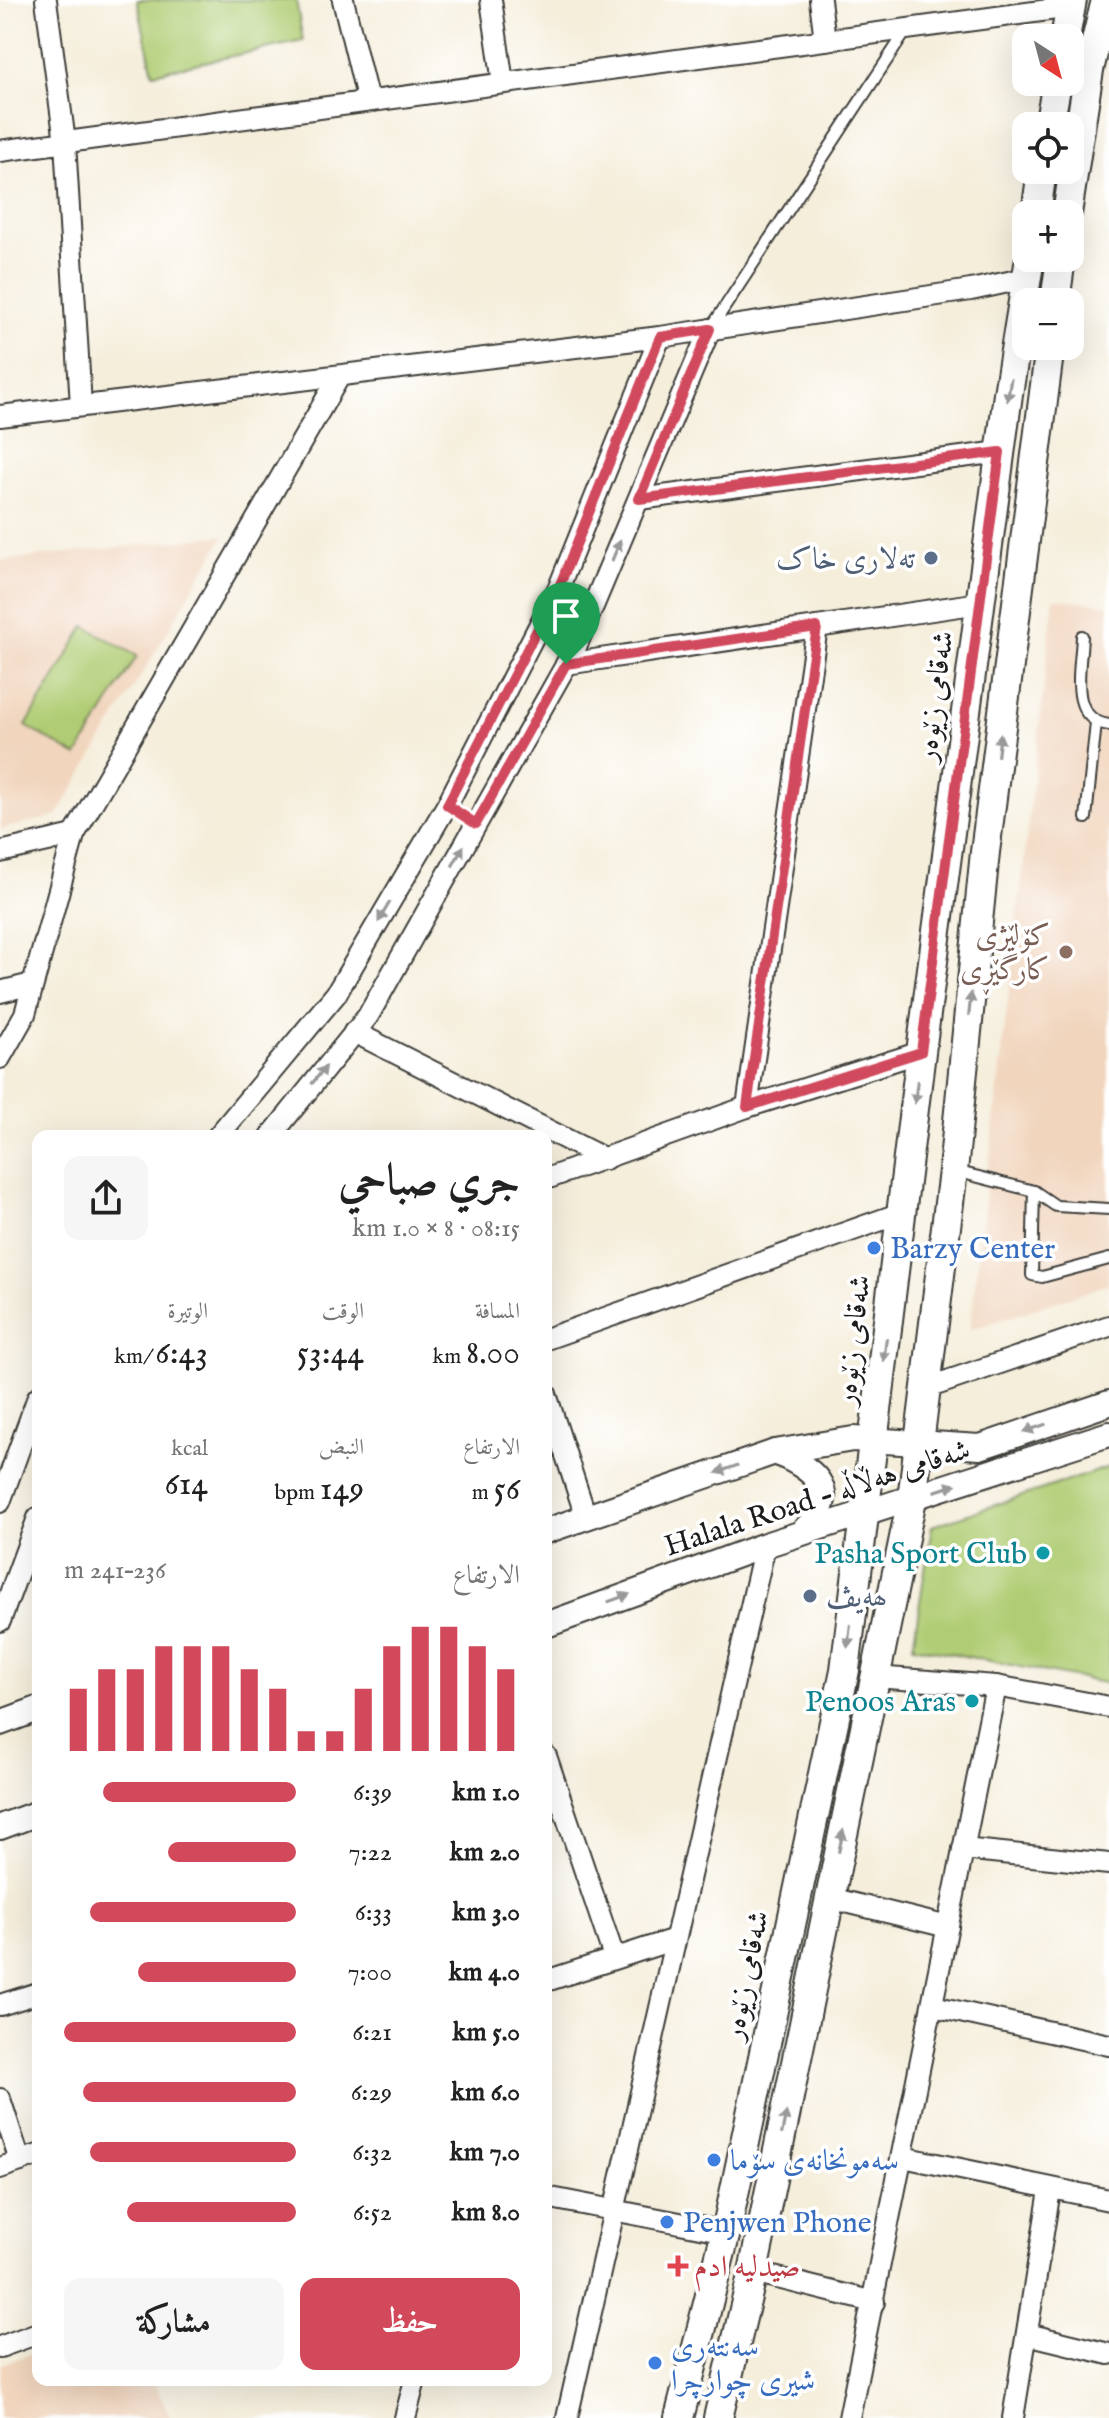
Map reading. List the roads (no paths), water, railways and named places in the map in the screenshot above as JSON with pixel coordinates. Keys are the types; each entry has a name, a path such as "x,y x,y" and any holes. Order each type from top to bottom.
{"main road":[{"path":"1069,200 1089,70 1106,0"},
{"path":"1068,24 1072,3"},
{"name":"شەقامی زێوەر","path":"679,2418 726,2232 845,1670 921,1052 1000,452 1028,272"},
{"path":"718,2418 753,2272 912,1499 953,1171 985,852 1048,360"}],"street":[{"path":"46,0 65,142 81,406"},
{"path":"343,0 368,101"},
{"path":"491,0 503,83"},
{"path":"820,0 825,40"},
{"path":"0,151 907,29 1072,3"},
{"path":"0,416 660,337 971,290 1018,272"},
{"path":"276,1130 368,1016 566,664 710,329"},
{"path":"223,1130 336,994 447,805 559,587 660,337"},
{"path":"0,1058 25,1014 74,835 339,377"},
{"path":"639,499 1000,452"},
{"path":"566,664 980,603"},
{"path":"747,1107 817,627"},
{"path":"447,805 476,824"},
{"path":"0,852 74,835"},
{"path":"0,992 32,984"},
{"path":"354,1032 548,1130"},
{"path":"552,1177 747,1107 921,1052"},
{"path":"552,1132 605,1159"},
{"path":"552,1337 901,1213"},
{"path":"924,1389 1109,1326"},
{"name":"Halala Road - شەقامی هەڵاڵە","path":"552,1529 775,1452 832,1440 875,1438 918,1445 980,1447 1109,1403"},
{"path":"552,1412 586,1517"},
{"path":"0,1502 32,1414"},
{"name":"Halala Road - شەقامی هەڵاڵە","path":"552,1623 765,1545 1109,1434"},
{"path":"775,1452 806,1465 819,1480 823,1500 820,1510 816,1519 801,1533"},
{"path":"0,1621 32,1535"},
{"path":"567,2418 765,1545"},
{"path":"875,1677 996,1686 1109,1707"},
{"path":"849,2418 996,1686"},
{"path":"0,1723 32,1711"},
{"path":"552,1797 555,1817 614,1957"},
{"path":"0,1827 32,1815"},
{"path":"963,1849 1109,1864"},
{"path":"830,1898 948,1927"},
{"path":"552,1979 675,1939"},
{"path":"0,2005 32,1995"},
{"path":"933,2006 1109,2045"},
{"path":"0,2099 19,2161"},
{"path":"903,2157 1109,2200"},
{"path":"1013,2418 1050,2190"},
{"path":"552,2198 726,2232"},
{"path":"753,2272 874,2302"},
{"path":"1027,2334 1109,2354"},
{"path":"0,2347 32,2335"},
{"path":"405,2418 413,2386"}],"lane":[{"path":"710,329 907,29"},
{"path":"1082,636 1080,699 1084,714 1096,723 1109,725"},
{"path":"1086,818 1096,723"},
{"path":"953,1171 1034,1191 1056,1206 1109,1209"},
{"path":"1034,1191 1032,1275 1042,1277 1109,1259"}],"place":[{"name":"تەلاری خاک","path":"931,558"},
{"name":"کۆلێژی کارگێڕی","path":"1066,952"},
{"name":"Barzy Center","path":"874,1248"},
{"name":"Pasha Sport Club","path":"1043,1553"},
{"name":"ھەیڤ","path":"810,1596"},
{"name":"Penoos Aras","path":"972,1701"},
{"name":"سەمونخانەی سۆما","path":"714,2160"},
{"name":"Penjwen Phone","path":"667,2222"},
{"name":"صیدلیە ادم","path":"678,2266"},
{"name":"سەنتەری شیری چوارچرا","path":"655,2363"}]}
